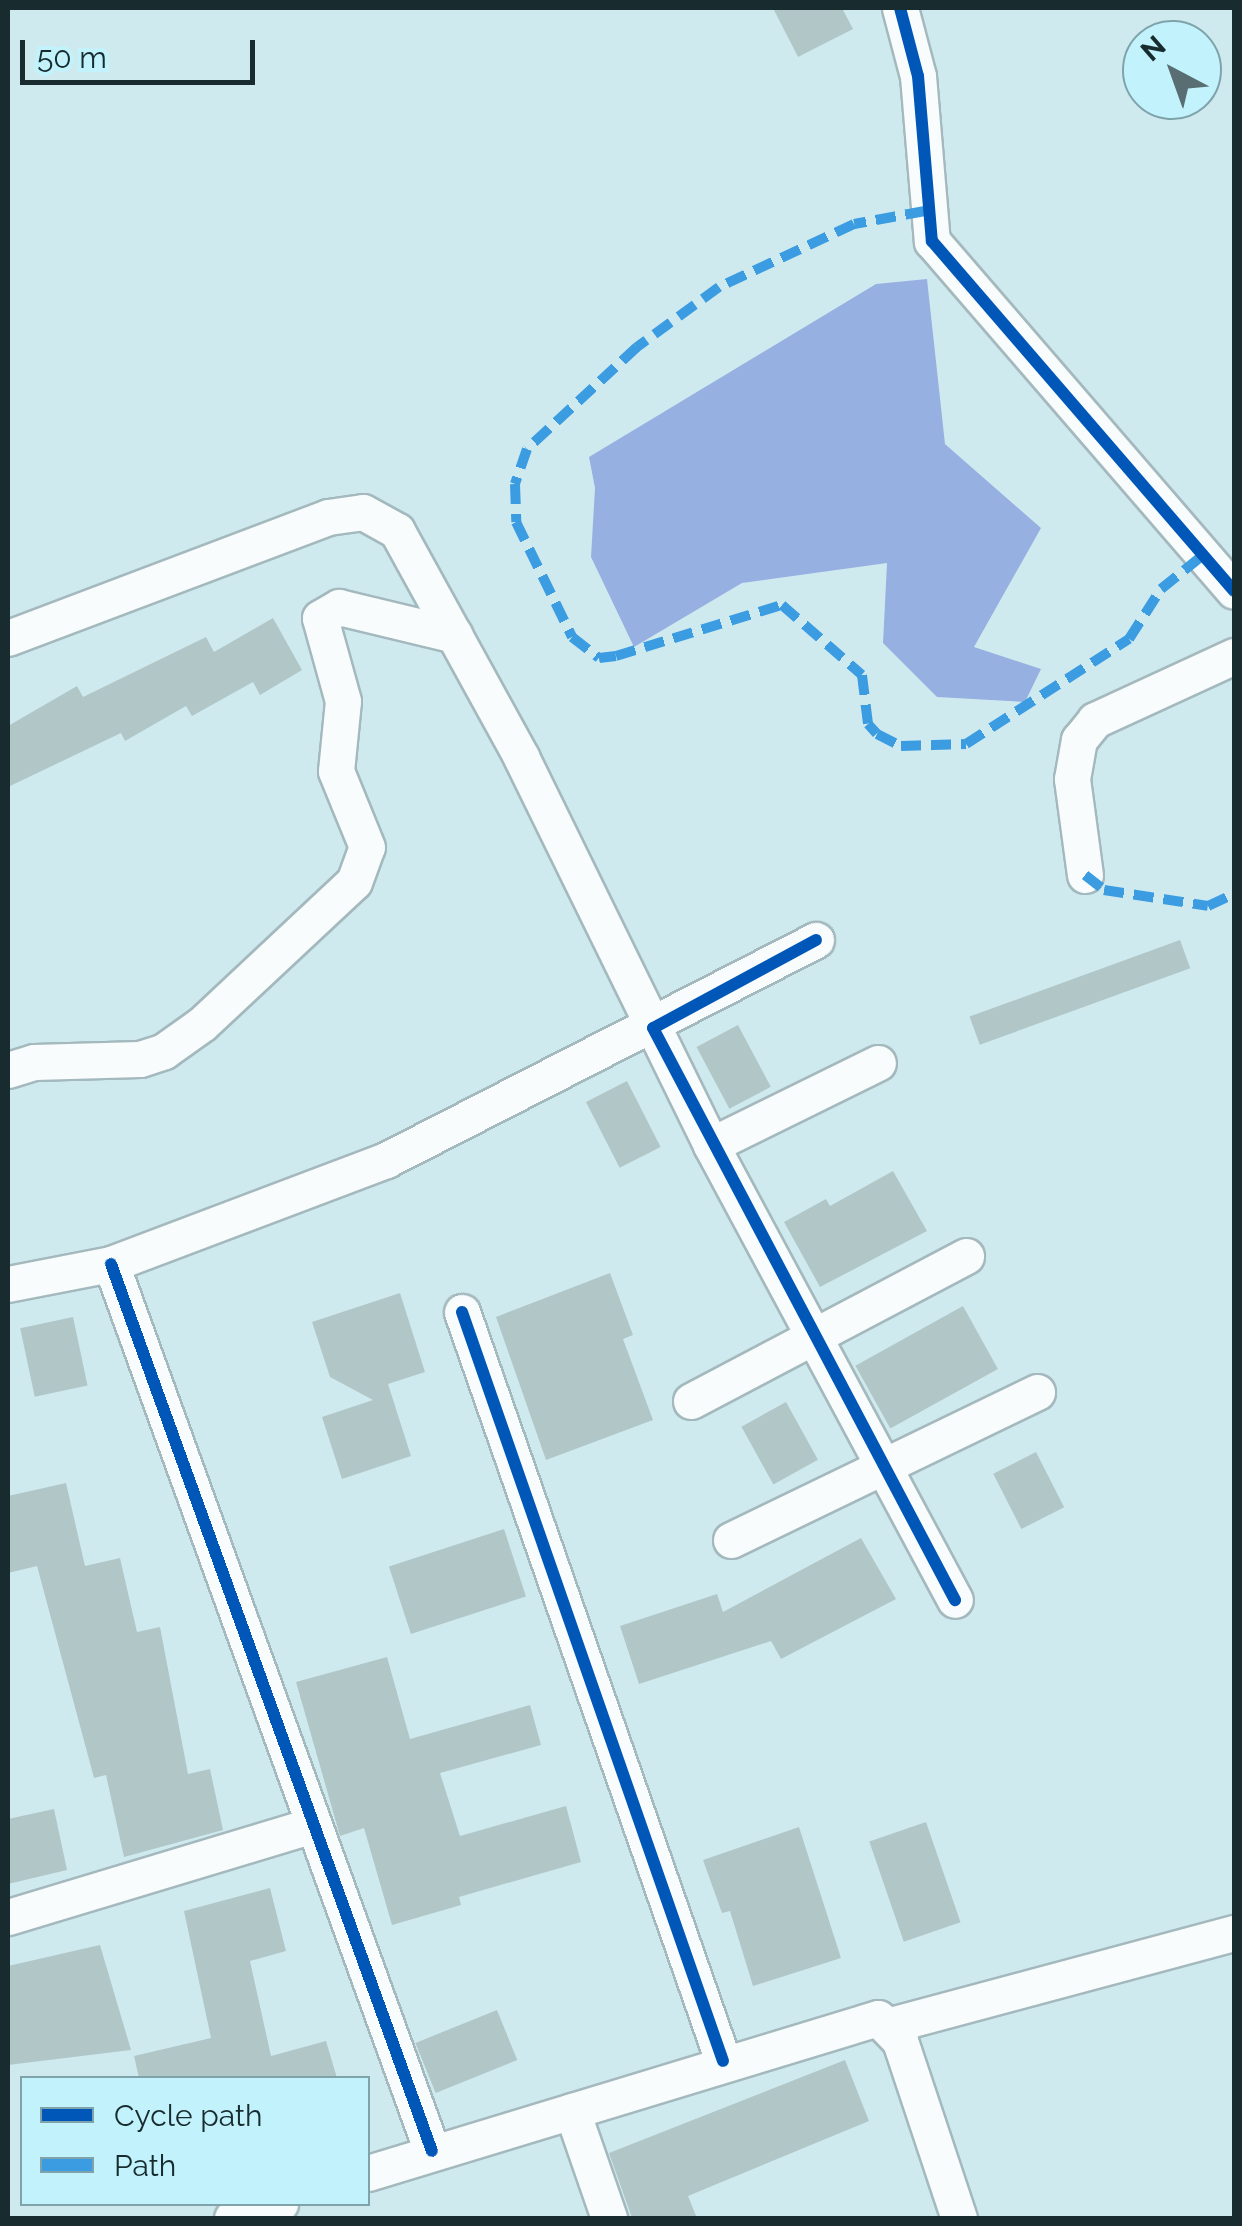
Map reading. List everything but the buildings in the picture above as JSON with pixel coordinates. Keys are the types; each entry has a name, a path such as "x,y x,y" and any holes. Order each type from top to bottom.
{"street":[{"path":"900,8 918,76 932,240 1234,591"},
{"path":"8,638 328,516 364,512 397,531 455,635 712,1145 954,1600"},
{"path":"8,1070 34,1062 140,1059 164,1050 202,1024 354,882 367,847 336,770 343,701 320,618 339,607 455,635"},
{"path":"1085,875 1072,779 1079,740 1096,720 1234,656"},
{"path":"8,1284 127,1258 386,1160 653,1028 816,940"},
{"path":"712,1145 878,1062"},
{"path":"691,1401 817,1338 966,1256"},
{"path":"127,1258 310,1826 432,2152"},
{"path":"462,1312 723,2061"},
{"path":"731,1540 1037,1392"},
{"path":"8,1917 310,1826"},
{"path":"370,2173 865,2018 890,2024 1234,1933"},
{"path":"890,2024 959,2218"},
{"path":"572,2111 609,2218"},
{"path":"232,2218 273,2206"}],"water":[{"path":"927,279 945,444 1041,528 974,647 1041,669 1025,702 937,697 883,643 887,563 742,583 634,647 591,557 595,488 589,457 876,284"}],"marked path":[{"path":"925,211 854,224 719,287 637,347 527,449 515,484 516,522 572,637 599,658 616,656 782,605 862,675 868,724 877,734 901,746 966,744 1129,639 1161,589 1203,555"},
{"path":"1085,875 1104,890 1208,906 1234,894"}],"cycle path":[{"path":"900,8 918,76 932,241 1234,591"},
{"path":"816,940 653,1028 955,1600"},
{"path":"111,1264 432,2151"},
{"path":"462,1312 723,2061"}]}
